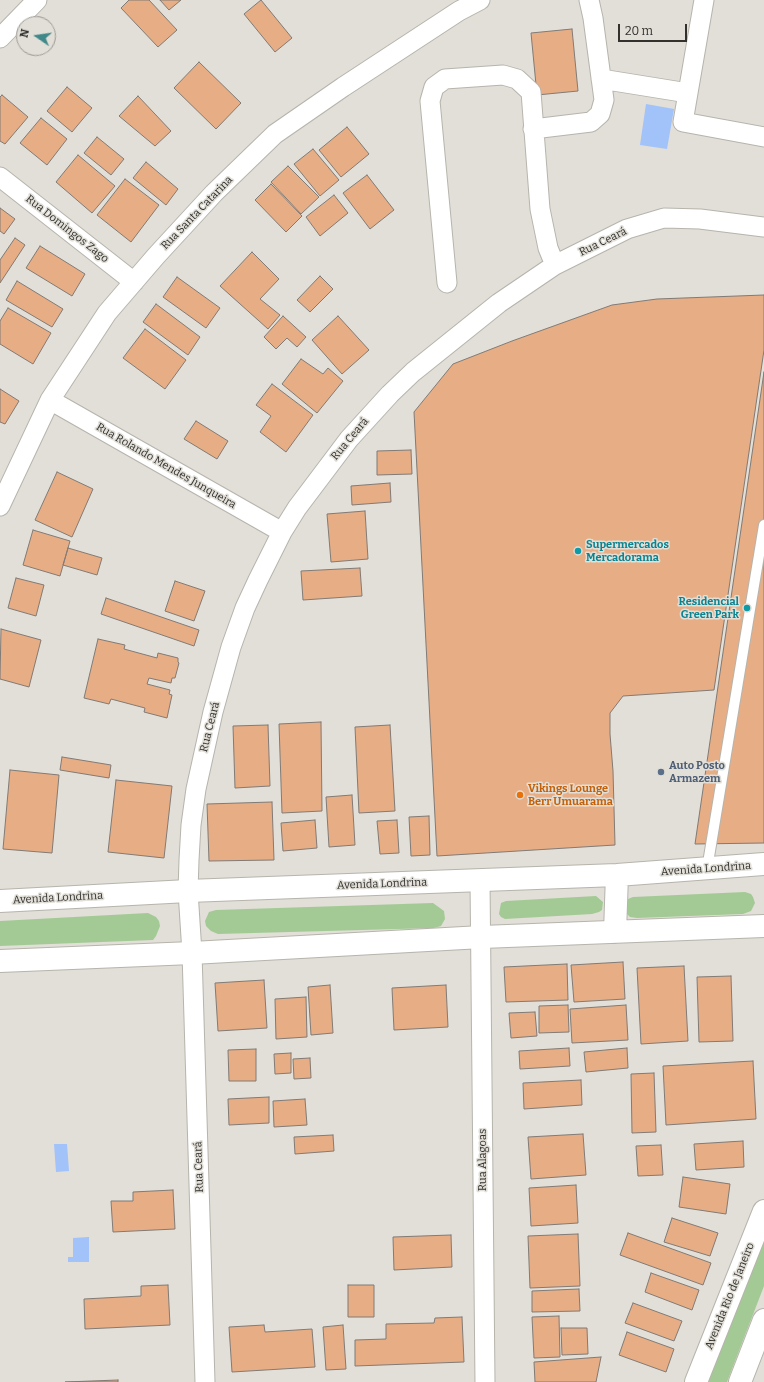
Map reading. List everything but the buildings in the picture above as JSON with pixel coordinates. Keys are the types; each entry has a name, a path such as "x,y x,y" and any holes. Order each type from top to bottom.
{"main road":[{"name":"Avenida Londrina","path":"0,901 188,891 618,875 764,864"},
{"path":"615,932 618,875"},
{"path":"0,961 192,953 482,937 764,926"},
{"name":"Avenida Rio de Janeiro","path":"696,1382 764,1211"},
{"path":"740,1382 764,1320"}],"street":[{"path":"0,38 37,0"},
{"name":"Rua Santa Catarina","path":"0,506 50,400 107,313 156,256 214,193 275,134 456,5 480,0"},
{"path":"533,129 591,122 600,114 604,100 593,18 589,0"},
{"path":"704,0 683,122 764,137"},
{"path":"447,283 430,101 434,87 445,79 504,75 517,78 531,92 540,209 548,248 555,265"},
{"path":"601,79 688,93"},
{"name":"Rua Domingos Zago","path":"0,177 134,282"},
{"name":"Rua Ceará","path":"205,1382 192,953 188,891 191,825 196,789 213,712 231,647 245,608 258,580 282,532 305,497 349,439 390,394 413,372 499,303 555,265 627,229 664,218 700,219 764,228"},
{"name":"Rua Rolando Mendes Junqueira","path":"50,400 282,532"},
{"name":"Rua Alagoas","path":"480,880 482,937 485,1382"}],"lane":[{"path":"707,869 764,526"}],"green space":[{"path":"745,892 751,894 755,903 751,911 743,914 637,918 630,917 626,913 625,906 628,899 633,897"},
{"path":"596,896 603,902 602,910 592,914 505,919 499,914 501,903 506,901"},
{"path":"433,903 444,911 445,919 441,926 434,928 218,934 211,931 206,926 205,921 209,912 216,910"},
{"path":"148,913 156,917 160,926 153,940 0,946 0,921"},
{"path":"764,1233 764,1286 727,1382 705,1382"}],"water":[{"path":"646,104 674,109 667,149 640,145"},
{"path":"54,1144 67,1144 69,1171 56,1172"},
{"path":"89,1237 89,1262 68,1262 68,1257 73,1257 73,1238"}],"place":[{"name":"Supermercados Mercadorama","path":"578,551"},
{"name":"Residencial Green Park","path":"747,608"},
{"name":"Auto Posto Armazem","path":"661,772"},
{"name":"Vikings Lounge Berr Umuarama","path":"520,795"}]}
